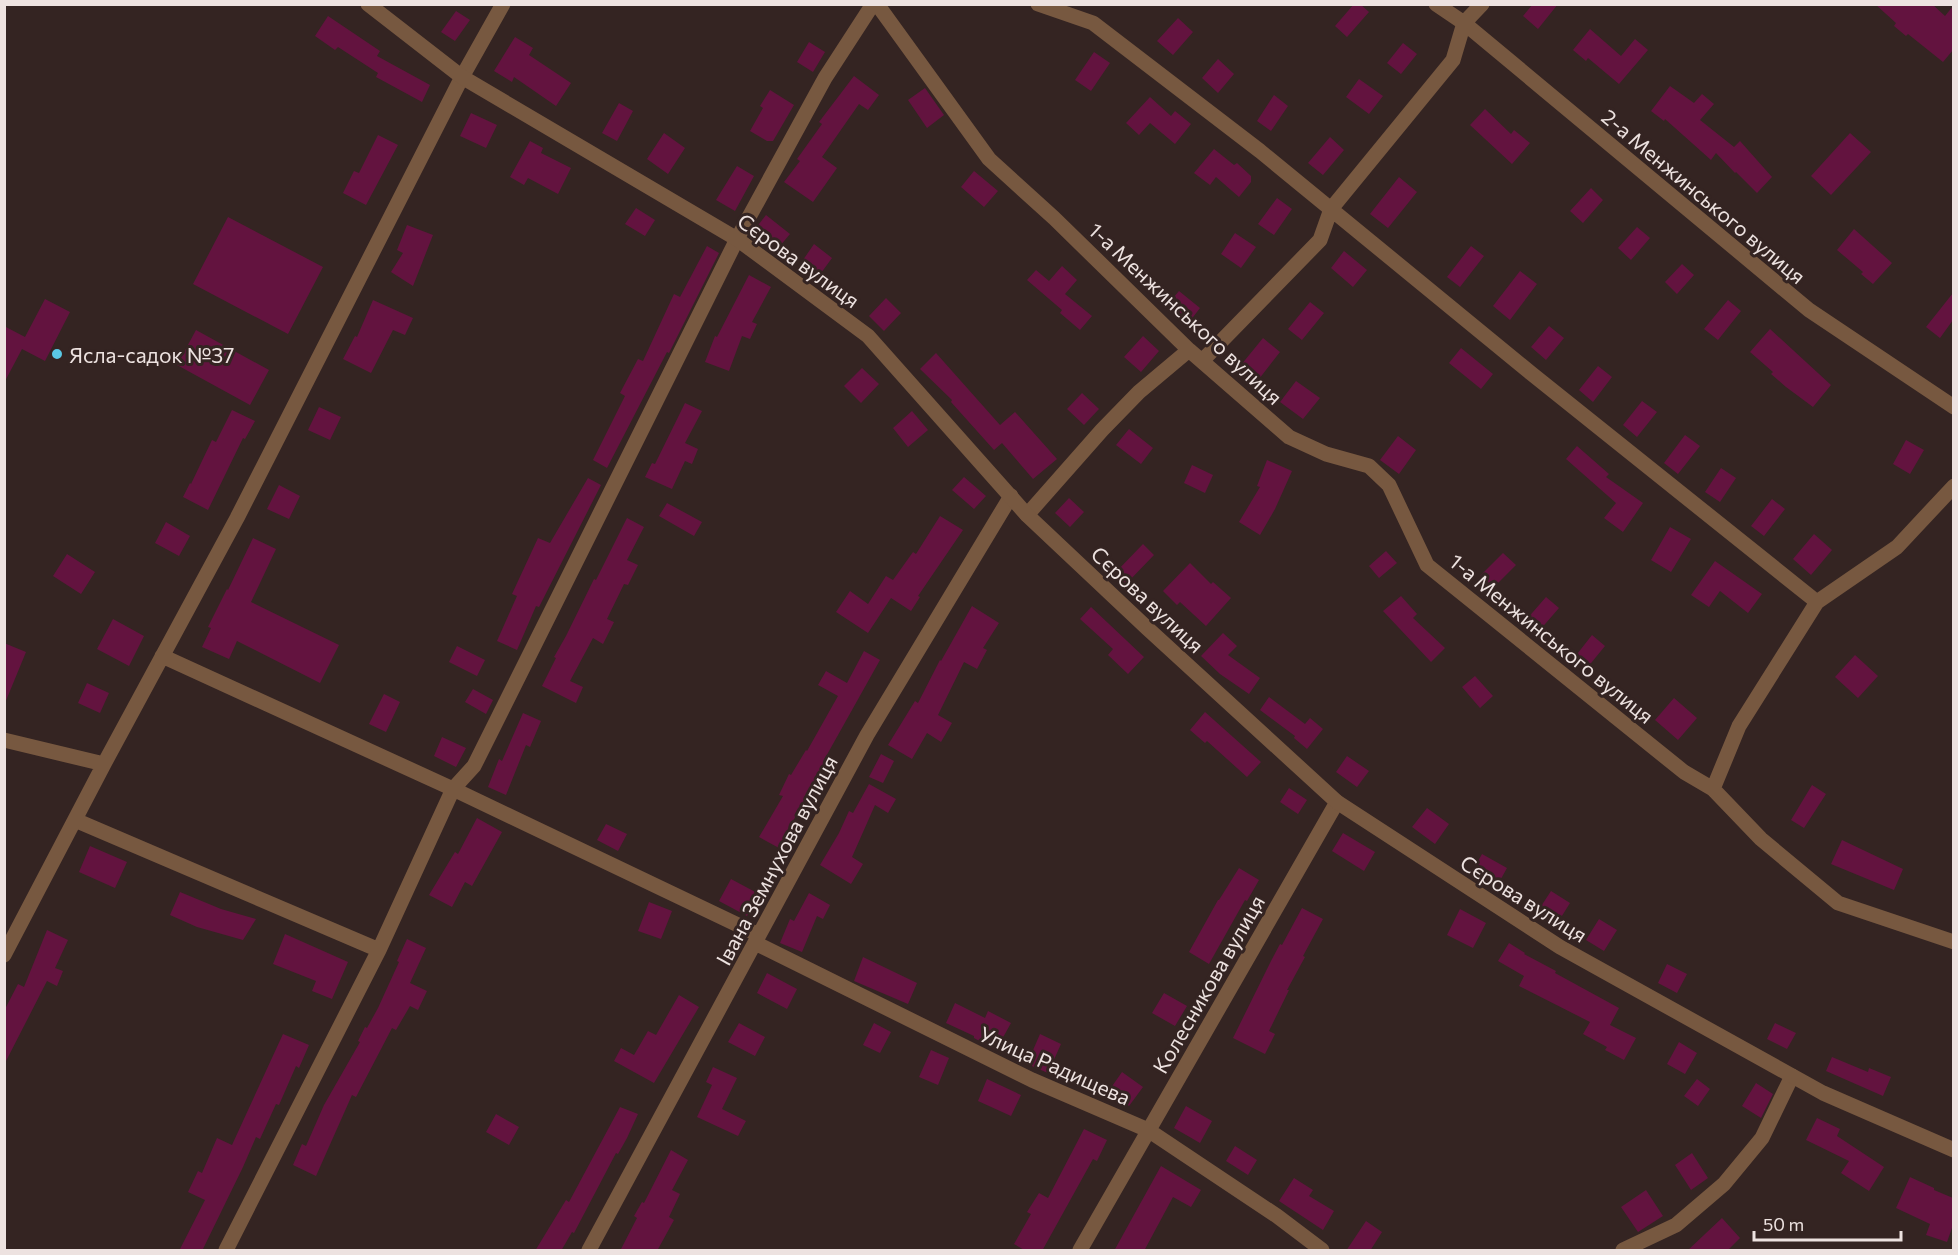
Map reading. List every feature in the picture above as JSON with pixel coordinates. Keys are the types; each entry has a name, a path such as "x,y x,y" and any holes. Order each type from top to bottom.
{"street":[{"name":"Сєрова вулиця","path":"368,4 462,77 737,239 868,336 1027,515 1337,802 1560,947 1792,1077 1953,1150"},
{"path":"4,955 237,518 462,77 503,4"},
{"path":"226,1251 379,950 453,789 474,766 737,239 825,78 875,4"},
{"name":"1-а Менжинського вулиця","path":"875,4 988,159 1054,218 1189,350 1288,437 1326,454 1369,466 1389,485 1427,565 1684,772 1713,789 1761,839 1838,903 1953,942"},
{"path":"1038,4 1093,23 1260,151 1532,374 1817,602"},
{"name":"2-а Менжинського вулиця","path":"1436,4 1464,23 1809,310 1953,407"},
{"path":"1202,361 1320,240 1331,209 1453,60 1464,23 1482,4"},
{"path":"1027,515 1138,392 1189,350"},
{"path":"1713,789 1739,726 1817,602 1897,547 1953,486"},
{"name":"Івана Земнухова вулиця","path":"589,1251 867,735 1011,496"},
{"name":"Улица Радищева","path":"162,657 453,789 757,939 1032,1080 1148,1130 1277,1216 1322,1251"},
{"path":"4,740 104,764"},
{"name":"Колесникова вулиця","path":"1080,1251 1337,802"},
{"path":"75,820 379,950"},
{"path":"1623,1251 1676,1225 1724,1184 1762,1138 1792,1077"}],"building":[{"path":"1354,4 1360,4 1369,12 1347,37 1335,26"},
{"path":"1533,4 1558,4 1538,29 1523,16"},
{"path":"1875,4 1932,4 1945,16 1953,6 1953,50 1943,62 1908,34 1906,36 1894,26 1896,23"},
{"path":"456,11 470,20 455,41 441,32"},
{"path":"328,16 380,51 377,56 430,85 422,102 376,77 378,73 338,47 335,50 315,36"},
{"path":"1178,18 1193,32 1173,55 1157,41"},
{"path":"1590,29 1621,56 1635,39 1648,50 1619,84 1588,58 1586,61 1573,50"},
{"path":"515,37 533,48 529,55 571,83 556,106 514,77 512,82 494,71"},
{"path":"809,42 825,52 813,72 797,62"},
{"path":"1403,43 1417,54 1401,74 1387,63"},
{"path":"1094,52 1110,63 1091,91 1075,80"},
{"path":"1218,59 1234,74 1218,93 1202,78"},
{"path":"854,76 879,95 868,110 859,104 822,157 837,168 813,202 784,182 800,161 797,159 822,124 819,122"},
{"path":"1359,79 1383,96 1369,114 1346,97"},
{"path":"1670,86 1694,103 1702,94 1714,104 1700,120 1734,147 1740,141 1772,177 1757,193 1716,153 1711,160 1665,119 1664,121 1651,111"},
{"path":"925,88 944,115 927,128 908,100"},
{"path":"770,90 794,105 773,141 767,141 750,131 763,108 760,106"},
{"path":"1274,95 1288,106 1271,131 1257,121"},
{"path":"1150,97 1171,116 1175,111 1191,124 1175,144 1150,123 1139,135 1126,123"},
{"path":"619,103 633,111 617,141 602,133"},
{"path":"1485,109 1511,134 1514,130 1530,143 1512,164 1470,125"},
{"path":"471,113 497,125 486,148 460,136"},
{"path":"664,133 685,148 668,174 647,159"},
{"path":"1850,133 1871,152 1831,195 1811,176"},
{"path":"378,135 398,145 366,205 343,193 354,171 359,173"},
{"path":"1330,137 1344,150 1323,175 1308,163"},
{"path":"530,141 543,148 541,153 571,168 558,194 528,178 524,185 510,177"},
{"path":"1214,149 1234,165 1237,163 1251,176 1251,182 1239,197 1216,177 1210,185 1194,173"},
{"path":"737,166 754,176 735,211 716,200"},
{"path":"974,171 998,191 984,207 961,187"},
{"path":"1399,177 1417,192 1388,228 1370,214"},
{"path":"1591,188 1603,200 1583,223 1570,211"},
{"path":"1277,198 1292,209 1274,235 1258,224"},
{"path":"636,208 655,220 645,236 625,224"},
{"path":"766,215 790,234 779,247 756,228"},
{"path":"228,217 323,267 288,334 193,284"},
{"path":"407,225 433,235 413,286 391,272 403,253 397,250"},
{"path":"1637,227 1650,238 1631,260 1618,248"},
{"path":"1854,229 1892,263 1873,284 1861,274 1863,272 1837,250"},
{"path":"1235,233 1256,247 1241,268 1221,254"},
{"path":"814,244 832,258 821,273 803,260"},
{"path":"707,246 719,253 669,353 667,352 607,468 593,460 625,396 620,393 638,359 643,361 674,294 680,297"},
{"path":"1471,246 1484,256 1460,287 1447,277"},
{"path":"1344,251 1367,270 1353,287 1331,268"},
{"path":"1682,264 1694,275 1677,294 1665,282"},
{"path":"1062,266 1077,280 1065,294 1092,316 1080,330 1060,313 1062,310 1027,280 1036,270 1049,281"},
{"path":"1520,271 1537,284 1510,320 1493,306"},
{"path":"749,275 771,287 752,322 757,324 750,339 742,336 729,371 705,362 715,336 717,337"},
{"path":"1179,291 1200,308 1190,321 1169,303"},
{"path":"1953,293 1953,320 1940,338 1926,327"},
{"path":"886,298 901,313 884,331 869,316"},
{"path":"45,299 70,312 45,361 22,349 4,383 4,326 25,337"},
{"path":"373,300 413,318 405,335 393,330 371,373 343,359 355,336 357,337"},
{"path":"1728,300 1741,311 1718,340 1704,329"},
{"path":"1310,302 1324,313 1302,340 1288,329"},
{"path":"1549,326 1564,338 1546,360 1531,347"},
{"path":"1770,329 1831,385 1813,407 1771,374 1773,372 1750,352"},
{"path":"196,330 269,370 250,405 177,365"},
{"path":"1143,336 1159,351 1141,372 1124,357"},
{"path":"1263,338 1280,352 1259,379 1241,365"},
{"path":"1461,348 1493,374 1481,389 1449,363"},
{"path":"936,353 1000,425 1015,412 1057,459 1033,479 1002,443 994,450 951,402 952,400 920,369"},
{"path":"1598,366 1612,377 1593,402 1579,390"},
{"path":"862,368 879,384 861,403 844,386"},
{"path":"1296,381 1320,398 1303,419 1280,402"},
{"path":"1082,393 1099,409 1084,425 1067,409"},
{"path":"1642,401 1657,412 1637,437 1623,425"},
{"path":"685,403 702,411 685,443 698,449 692,464 685,461 672,489 645,477 652,463 655,464"},
{"path":"319,407 341,417 330,440 308,430"},
{"path":"232,410 255,421 245,439 243,438 208,510 183,497 212,440 216,442"},
{"path":"912,411 928,430 908,447 893,428"},
{"path":"1129,429 1153,448 1141,464 1116,445"},
{"path":"1685,435 1700,446 1678,474 1664,463"},
{"path":"1398,436 1416,450 1399,474 1380,460"},
{"path":"1906,440 1924,450 1910,474 1893,464"},
{"path":"1577,446 1609,474 1606,477 1643,503 1623,532 1604,518 1616,503 1566,459"},
{"path":"1267,460 1292,471 1260,535 1239,522 1260,487 1257,486"},
{"path":"1192,465 1213,475 1205,493 1184,483"},
{"path":"1721,468 1736,478 1720,502 1705,492"},
{"path":"964,477 986,496 974,509 952,490"},
{"path":"588,478 601,485 539,607 536,606 517,650 497,641 517,596 512,594 538,538 550,543"},
{"path":"279,485 300,496 289,519 267,509"},
{"path":"1069,498 1084,512 1070,527 1055,513"},
{"path":"1772,499 1785,509 1764,536 1751,526"},
{"path":"667,503 702,522 694,536 659,516"},
{"path":"940,516 963,530 918,596 920,597 911,611 891,598 868,633 836,612 850,591 868,604 886,576 893,580 913,552 916,554"},
{"path":"627,518 644,527 627,560 638,565 628,585 624,584 607,619 614,622 603,644 593,638 570,681 583,687 576,703 542,686 556,658 554,657"},
{"path":"166,522 190,536 179,556 155,543"},
{"path":"1670,527 1691,539 1671,572 1651,560"},
{"path":"1814,534 1832,550 1811,575 1793,559"},
{"path":"253,538 276,549 251,602 339,645 320,683 237,641 229,659 202,647 211,628 208,627"},
{"path":"1143,544 1154,555 1126,584 1115,573"},
{"path":"1386,551 1397,563 1379,578 1369,566"},
{"path":"1503,553 1516,565 1493,588 1480,576"},
{"path":"67,554 95,572 81,594 53,576"},
{"path":"1715,561 1762,594 1748,613 1720,591 1709,607 1691,595"},
{"path":"1190,563 1211,584 1213,582 1231,598 1206,626 1180,602 1177,605 1163,591"},
{"path":"1401,596 1417,614 1413,618 1445,648 1431,662 1383,611"},
{"path":"1546,597 1559,608 1539,631 1526,620"},
{"path":"972,606 999,623 983,648 987,650 977,669 964,662 938,715 952,723 941,742 927,733 912,759 888,745 915,701 918,703"},
{"path":"1091,607 1144,657 1128,674 1108,655 1113,649 1080,619"},
{"path":"113,619 144,636 129,666 97,649"},
{"path":"1223,633 1237,646 1228,655 1260,678 1249,694 1220,674 1201,656"},
{"path":"1592,635 1605,646 1587,668 1574,658"},
{"path":"4,643 26,652 5,703 4,703"},
{"path":"457,646 485,660 477,676 449,662"},
{"path":"864,651 880,660 824,760 826,762 779,848 759,837 783,796 779,795 789,774 791,775 807,751 838,696 818,685 826,671 847,683"},
{"path":"1855,655 1878,676 1858,698 1835,677"},
{"path":"1475,676 1493,696 1480,708 1462,687"},
{"path":"87,683 109,693 100,713 78,703"},
{"path":"473,689 493,700 486,714 465,702"},
{"path":"384,694 400,702 386,732 369,724"},
{"path":"1269,697 1305,724 1310,718 1323,729 1307,749 1294,738 1295,736 1260,710"},
{"path":"1674,698 1697,718 1678,740 1655,720"},
{"path":"1205,712 1261,762 1247,777 1207,741 1205,743 1190,730"},
{"path":"523,713 541,721 530,747 526,745 506,795 488,787 499,759 502,761"},
{"path":"442,737 466,748 456,767 434,756"},
{"path":"881,754 894,761 883,783 869,777"},
{"path":"1347,756 1369,771 1357,787 1336,772"},
{"path":"869,784 896,799 888,813 875,805 852,857 863,864 851,884 820,865 849,811 853,813"},
{"path":"1812,785 1826,794 1804,828 1791,820"},
{"path":"1289,788 1307,800 1298,814 1280,802"},
{"path":"1427,808 1449,824 1435,844 1412,827"},
{"path":"477,818 502,832 472,886 465,882 452,907 429,895 455,852 458,854"},
{"path":"606,824 627,834 618,851 597,840"},
{"path":"1343,833 1375,852 1364,871 1332,851"},
{"path":"1842,840 1903,869 1894,890 1831,864"},
{"path":"90,846 127,862 115,888 79,872"},
{"path":"1482,854 1507,868 1497,886 1472,872"},
{"path":"1239,868 1259,880 1247,901 1245,900 1209,964 1189,952"},
{"path":"731,879 759,894 747,916 719,901"},
{"path":"1551,891 1570,903 1555,927 1536,914"},
{"path":"180,892 221,909 256,919 243,940 197,927 170,915"},
{"path":"809,893 830,905 823,919 817,916 802,952 780,943 790,919 794,921"},
{"path":"649,902 672,911 661,939 638,931"},
{"path":"1302,908 1323,919 1303,956 1305,957 1269,1031 1275,1034 1265,1054 1233,1038 1280,944 1282,945"},
{"path":"1460,909 1486,923 1473,948 1447,935"},
{"path":"1599,919 1617,930 1604,951 1586,940"},
{"path":"47,930 68,940 55,968 63,971 57,986 47,981 4,1065 4,1011 18,984 24,987"},
{"path":"285,934 348,962 332,999 312,991 316,981 273,964"},
{"path":"407,939 426,948 410,983 427,991 418,1010 410,1006 396,1030 392,1028 356,1097 352,1095 316,1176 293,1165 302,1144 306,1146 324,1105 360,1042 358,1041 365,1027 367,1028 378,1008"},
{"path":"1509,943 1556,971 1555,973 1619,1008 1610,1025 1636,1038 1624,1060 1605,1050 1607,1047 1583,1034 1590,1022 1519,986 1524,976 1498,961"},
{"path":"863,957 917,983 908,1004 854,981"},
{"path":"1667,964 1687,974 1677,993 1658,983"},
{"path":"767,973 797,989 787,1009 757,993"},
{"path":"1164,993 1187,1006 1175,1026 1152,1013"},
{"path":"679,995 699,1007 654,1083 614,1061 621,1048 634,1055 648,1031 656,1035"},
{"path":"955,1003 985,1018 988,1011 1011,1023 996,1050 974,1036 946,1023"},
{"path":"739,1023 765,1037 755,1056 728,1042"},
{"path":"874,1023 891,1032 880,1053 863,1045"},
{"path":"1775,1023 1796,1033 1787,1049 1767,1039"},
{"path":"283,1034 309,1045 299,1068 296,1066 279,1105 276,1104 260,1139 256,1137 202,1251 179,1251 205,1200 188,1192 198,1171 202,1173 217,1138 232,1145"},
{"path":"1040,1034 1061,1044 1048,1073 1027,1064"},
{"path":"1679,1042 1697,1053 1685,1074 1667,1064"},
{"path":"931,1050 949,1058 938,1085 919,1077"},
{"path":"1832,1057 1868,1072 1869,1068 1891,1077 1883,1096 1826,1071"},
{"path":"713,1067 737,1078 722,1109 746,1121 738,1136 697,1117 712,1085 706,1082"},
{"path":"1122,1072 1143,1087 1129,1106 1108,1092"},
{"path":"987,1079 1021,1095 1011,1116 978,1101"},
{"path":"1697,1079 1710,1089 1698,1106 1684,1096"},
{"path":"1756,1083 1773,1094 1761,1118 1742,1106"},
{"path":"1186,1106 1212,1121 1200,1143 1174,1128"},
{"path":"620,1107 638,1114 574,1233 572,1232 561,1251 535,1251 566,1200 569,1202"},
{"path":"496,1114 519,1127 509,1145 486,1132"},
{"path":"1817,1118 1840,1129 1837,1136 1884,1167 1869,1191 1841,1173 1849,1161 1806,1140"},
{"path":"1084,1129 1107,1140 1097,1161 1093,1159 1042,1251 1026,1251 1014,1244 1031,1214 1027,1212 1039,1193 1048,1198"},
{"path":"1235,1146 1257,1160 1248,1175 1226,1161"},
{"path":"671,1150 688,1160 672,1190 680,1194 669,1217 674,1220 657,1251 620,1251 637,1218 634,1216 642,1202 644,1203"},
{"path":"1692,1153 1708,1178 1691,1190 1675,1165"},
{"path":"1161,1166 1201,1190 1191,1207 1173,1197 1144,1251 1114,1251"},
{"path":"1910,1177 1953,1198 1953,1225 1947,1242 1926,1235 1930,1224 1896,1208"},
{"path":"1294,1178 1313,1190 1309,1196 1334,1211 1323,1230 1279,1201"},
{"path":"1646,1190 1663,1216 1638,1232 1621,1207"},
{"path":"1722,1218 1740,1238 1727,1251 1687,1251"},
{"path":"1366,1221 1382,1232 1370,1251 1346,1251"}],"place":[{"name":"Ясла-садок №37","path":"57,354"}]}
